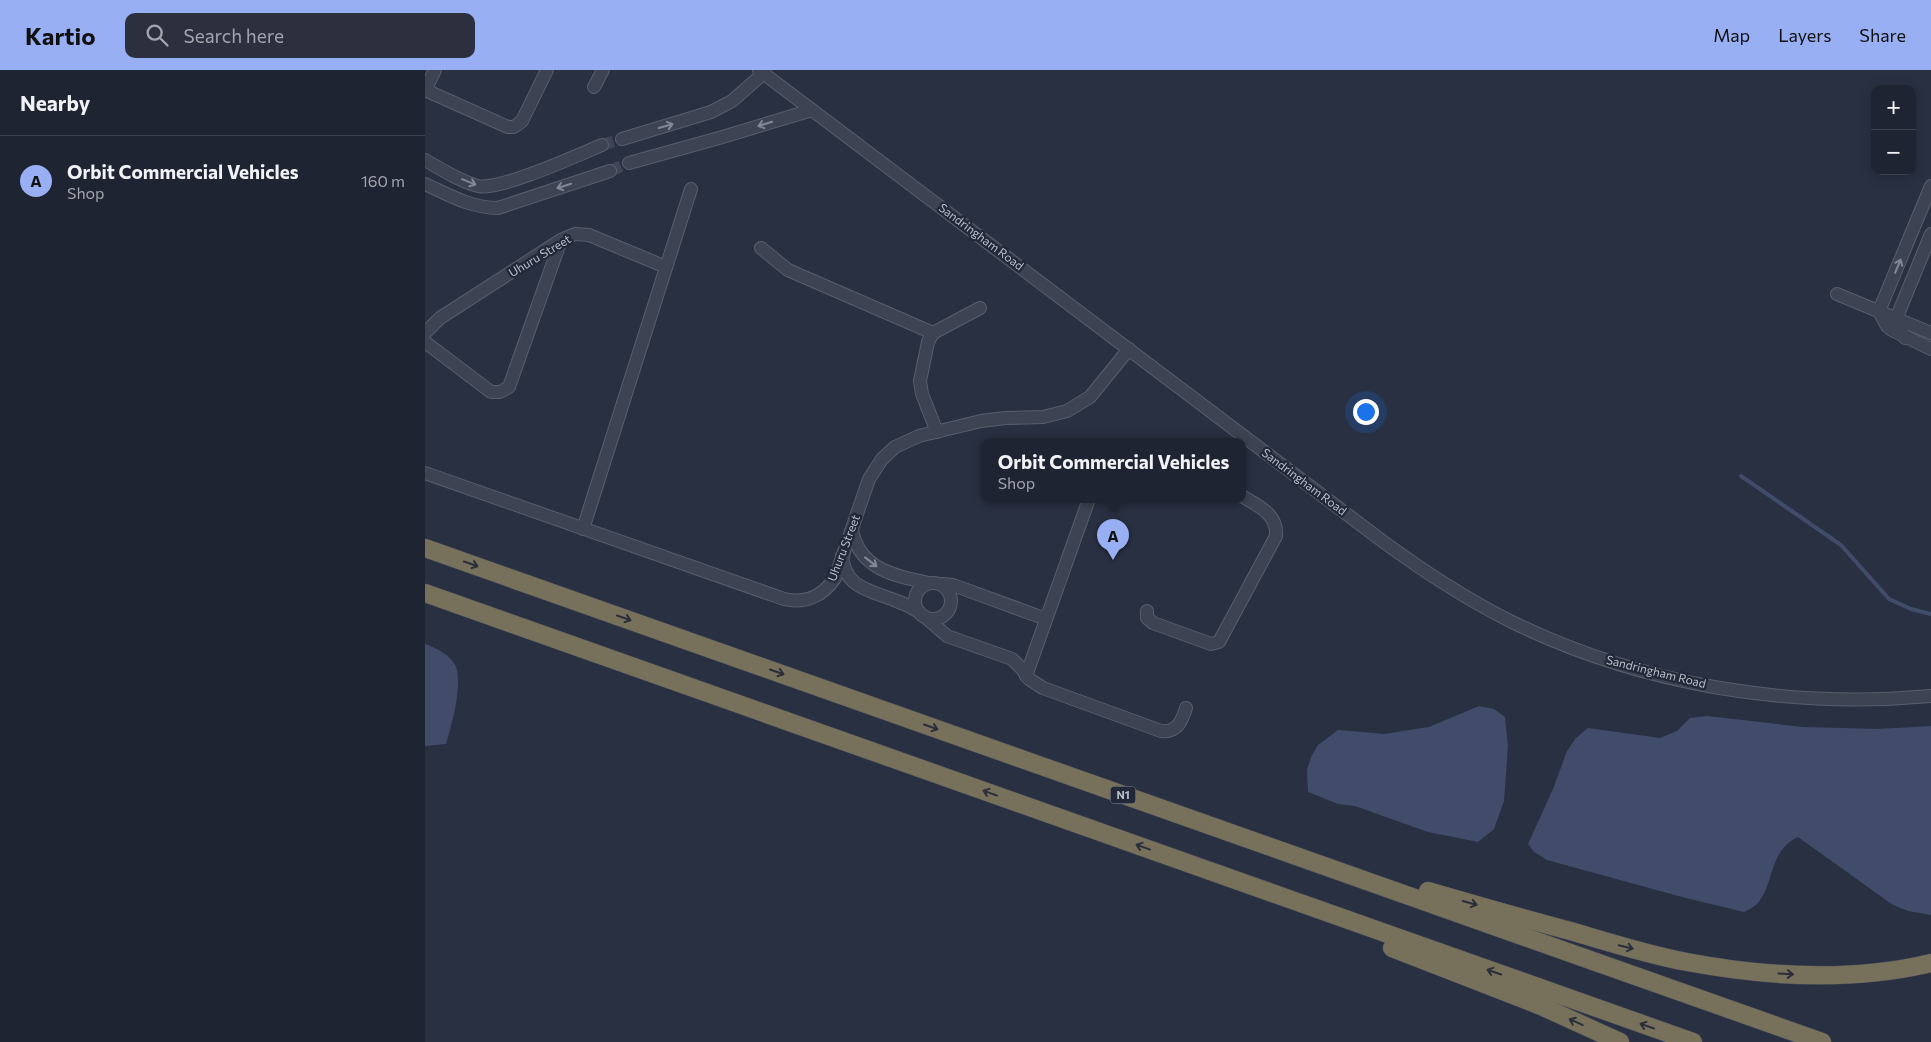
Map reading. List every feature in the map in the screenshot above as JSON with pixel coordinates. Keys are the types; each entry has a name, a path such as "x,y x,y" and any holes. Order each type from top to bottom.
{"highway":[{"name":"N1","path":"425,548 1822,1042"},
{"path":"425,593 1693,1042"},
{"path":"1205,824 1471,904 1685,962 1742,971 1790,975 1879,972 1931,963"},
{"path":"1167,856 1541,1006 1620,1042"}],"street":[{"path":"435,70 425,90 508,127 514,127 521,121 547,70"},
{"path":"594,87 603,70"},
{"path":"622,139 711,112 731,101 762,72"},
{"name":"Sandringham Road","path":"762,72 1412,563 1478,604 1547,638 1619,664 1664,676 1727,689 1825,698 1859,699 1931,696"},
{"path":"629,163 812,110"},
{"path":"425,160 478,186 491,186 513,180 602,145"},
{"path":"425,184 468,204 486,208 498,208 611,171"},
{"path":"1879,311 1931,186"},
{"path":"583,529 691,188"},
{"name":"Uhuru Street","path":"425,333 441,318 561,240 575,234 589,235 666,267"},
{"path":"1905,338 1897,319 1931,234"},
{"path":"425,342 491,392 500,392 509,387 561,240"},
{"path":"761,248 788,270 933,333"},
{"path":"1837,294 1931,333"},
{"path":"937,432 922,394 921,381 928,342 933,333 980,308"},
{"path":"1879,311 1887,326 1905,338 1931,349"},
{"name":"Uhuru Street","path":"425,473 791,601 813,598 826,590 835,578 869,479 882,460 902,443 919,436 994,419 1043,418 1067,411 1090,396 1129,349"},
{"path":"1147,611 1147,618 1153,623 1211,644 1219,642 1276,536 1275,524 1269,513 1246,499"},
{"path":"1026,676 1088,503"},
{"path":"852,530 859,549 871,564 907,578 953,586 1046,619"},
{"path":"843,556 845,570 857,585 906,604 947,636 1011,659 1019,665 1026,676 1043,688 1161,731 1171,730 1179,726 1186,708"},
{"path":"936,583 951,594 951,607 943,617 936,619 921,614 915,600 916,594 924,585 936,583"}],"water":[{"path":"425,644 449,657 457,670 457,698 446,744 425,746"},
{"path":"1479,706 1494,709 1505,717 1508,746 1504,801 1494,829 1478,842 1428,832 1355,806 1338,804 1308,792 1307,770 1311,757 1318,745 1338,730 1385,734 1429,727"},
{"path":"1707,716 1803,727 1878,729 1931,726 1931,915 1908,911 1893,905 1798,837 1788,843 1781,851 1763,896 1757,904 1744,912 1547,860 1534,852 1528,844 1553,789 1567,751 1576,738 1588,728 1660,738 1677,731 1690,718"}],"waterway":[{"path":"1741,476 1841,545 1889,599 1911,609 1931,614"}],"tunnel":[{"path":"602,145 622,139"},
{"path":"610,171 629,163"}],"place":[{"name":"Orbit Commercial Vehicles","path":"1113,560"}]}
